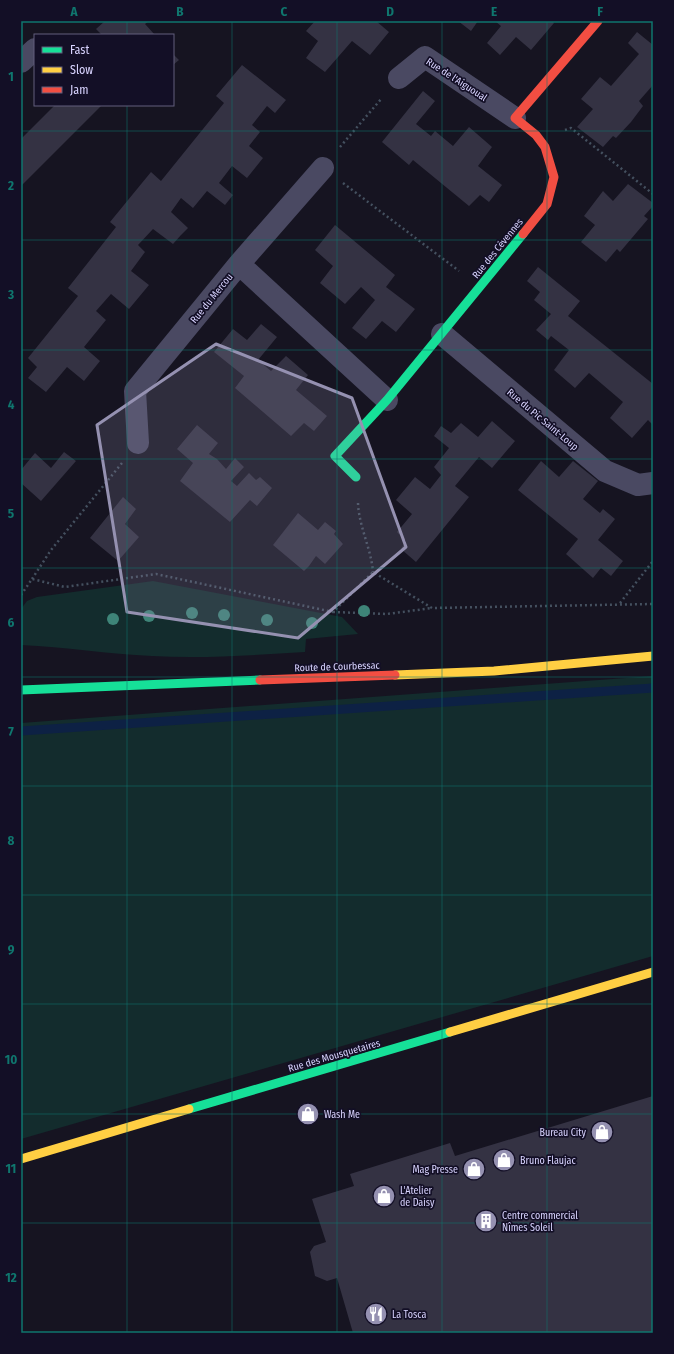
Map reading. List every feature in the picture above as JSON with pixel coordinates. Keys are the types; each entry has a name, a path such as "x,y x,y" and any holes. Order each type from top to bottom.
{"street":[{"path":"515,118 598,21"},
{"path":"21,62 34,50"},
{"name":"Rue de l'Aiguoual","path":"399,78 425,57 515,118"},
{"name":"Rue des Cévennes","path":"356,476 335,456 387,400 547,204 554,176 545,147 536,135 515,118"},
{"path":"239,264 323,168"},
{"name":"Rue du Mercou","path":"138,443 135,391 239,264 387,400"},
{"name":"Rue du Pic Saint-Loup","path":"442,334 605,472 638,485 653,484"},
{"name":"Route de Courbessac","path":"21,690 494,671 653,656"},
{"name":"Rue des Mousquetaires","path":"21,1159 653,972"}],"path":[{"path":"381,99 323,168 480,287"},
{"path":"536,135 571,128 653,194"},
{"path":"21,595 51,550 138,443"},
{"path":"356,476 358,516 373,572"},
{"path":"620,604 653,561"},
{"path":"373,572 432,608"},
{"path":"333,612 373,572"},
{"path":"32,579 65,587 156,574 333,612 387,614 432,608 653,604"}],"highlighted area":[{"path":"216,344 352,398 406,547 298,638 127,612 97,425"}],"green space":[{"path":"153,581 342,617 358,634 306,639 305,652 228,656 152,656 21,645 21,609 27,601 37,597"},
{"path":"653,676 653,956 21,1139 21,723"}],"building":[{"path":"105,21 149,21 145,24 154,34 101,34 96,29"},
{"path":"315,21 376,21 389,32 370,55 352,41 325,72 306,58 318,41 306,31"},
{"path":"458,21 478,21 471,31"},
{"path":"495,21 552,21 554,23 531,50 516,37 500,55 487,43 501,26"},
{"path":"637,32 653,45 653,85 639,101 643,106 631,122 616,138 613,136 603,147 577,127 593,109 581,99 600,77 611,86 639,54 628,43"},
{"path":"174,55 179,60 174,64"},
{"path":"242,65 286,100 275,113 267,106 252,125 260,132 249,146 263,158 247,178 232,166 219,183 233,195 225,205 207,191 193,208 181,198 171,212 188,228 173,244 153,229 138,245 145,252 131,271 149,285 129,309 111,294 96,311 106,320 84,347 100,361 84,381 67,367 46,392 28,378 37,367 28,358 78,296 68,288 116,227 110,222 151,172 161,181 224,103 216,96"},
{"path":"423,91 435,101 416,124 431,136 435,131 453,146 469,127 492,147 478,166 502,185 489,202 480,195 469,206 413,160 409,165 382,142"},
{"path":"54,106 101,106 21,186 21,136 22,138"},
{"path":"628,184 653,203 653,206 644,216 648,219 620,252 617,249 606,262 581,242 595,225 584,216 603,191 613,201"},
{"path":"335,225 395,275 386,287 415,309 396,332 382,321 366,339 352,328 375,300 361,287 345,304 320,283 333,266 315,250"},
{"path":"538,267 580,301 568,316 653,384 653,425 648,420 632,438 610,418 623,402 589,373 575,388 554,370 569,350 551,336 548,340 536,330 551,314 534,300 540,292 527,281"},
{"path":"261,324 277,337 258,360 271,371 286,356 308,375 296,390 327,416 314,431 304,423 291,436 235,388 244,376 214,352 233,329 247,340"},
{"path":"492,421 515,441 492,468 479,457 455,486 469,497 416,562 401,549 406,541 397,532 412,514 396,500 415,477 430,489 441,475 434,467 449,448 434,436 441,426 451,433 461,423 478,437"},
{"path":"197,425 218,443 209,454 217,459 226,469 235,458 244,467 231,481 237,486 249,473 256,480 260,477 272,488 257,506 250,500 230,522 180,481 193,463 177,449"},
{"path":"64,452 76,461 41,501 21,483 21,470 35,453 51,468"},
{"path":"541,461 559,477 573,461 598,481 583,499 600,513 603,509 615,519 598,540 623,561 611,576 601,568 593,578 566,554 578,539 518,490"},
{"path":"123,497 136,509 125,524 139,537 118,561 90,538"},
{"path":"298,513 318,530 325,522 336,531 334,534 343,544 325,564 316,556 304,571 273,545"},
{"name":"Centre commercial Nîmes Soleil","path":"653,1096 653,1333 353,1333 337,1278 327,1281 315,1276 310,1252 314,1246 326,1242 312,1199 354,1186 350,1174 450,1143 455,1156"}],"waterway":[{"path":"21,731 653,688"}],"traffic: fast":[{"path":"356,477 335,456 387,400 523,234"},
{"path":"21,690 260,680"},
{"path":"189,1109 450,1032"}],"traffic: slow":[{"path":"395,675 494,671 653,656"},
{"path":"450,1032 653,972"},
{"path":"21,1159 189,1109"}],"traffic: jam":[{"path":"523,234 547,204 554,177 545,147 536,135 515,118 598,21"},
{"path":"260,680 395,675"}],"place":[{"name":"Wash Me","path":"308,1114"},
{"name":"Bureau City","path":"602,1132"},
{"name":"Bruno Flaujac","path":"504,1160"},
{"name":"Mag Presse","path":"474,1169"},
{"name":"L'Atelier de Daisy","path":"384,1196"},
{"name":"Centre commercial Nîmes Soleil","path":"486,1221"},
{"name":"La Tosca","path":"376,1314"}]}
